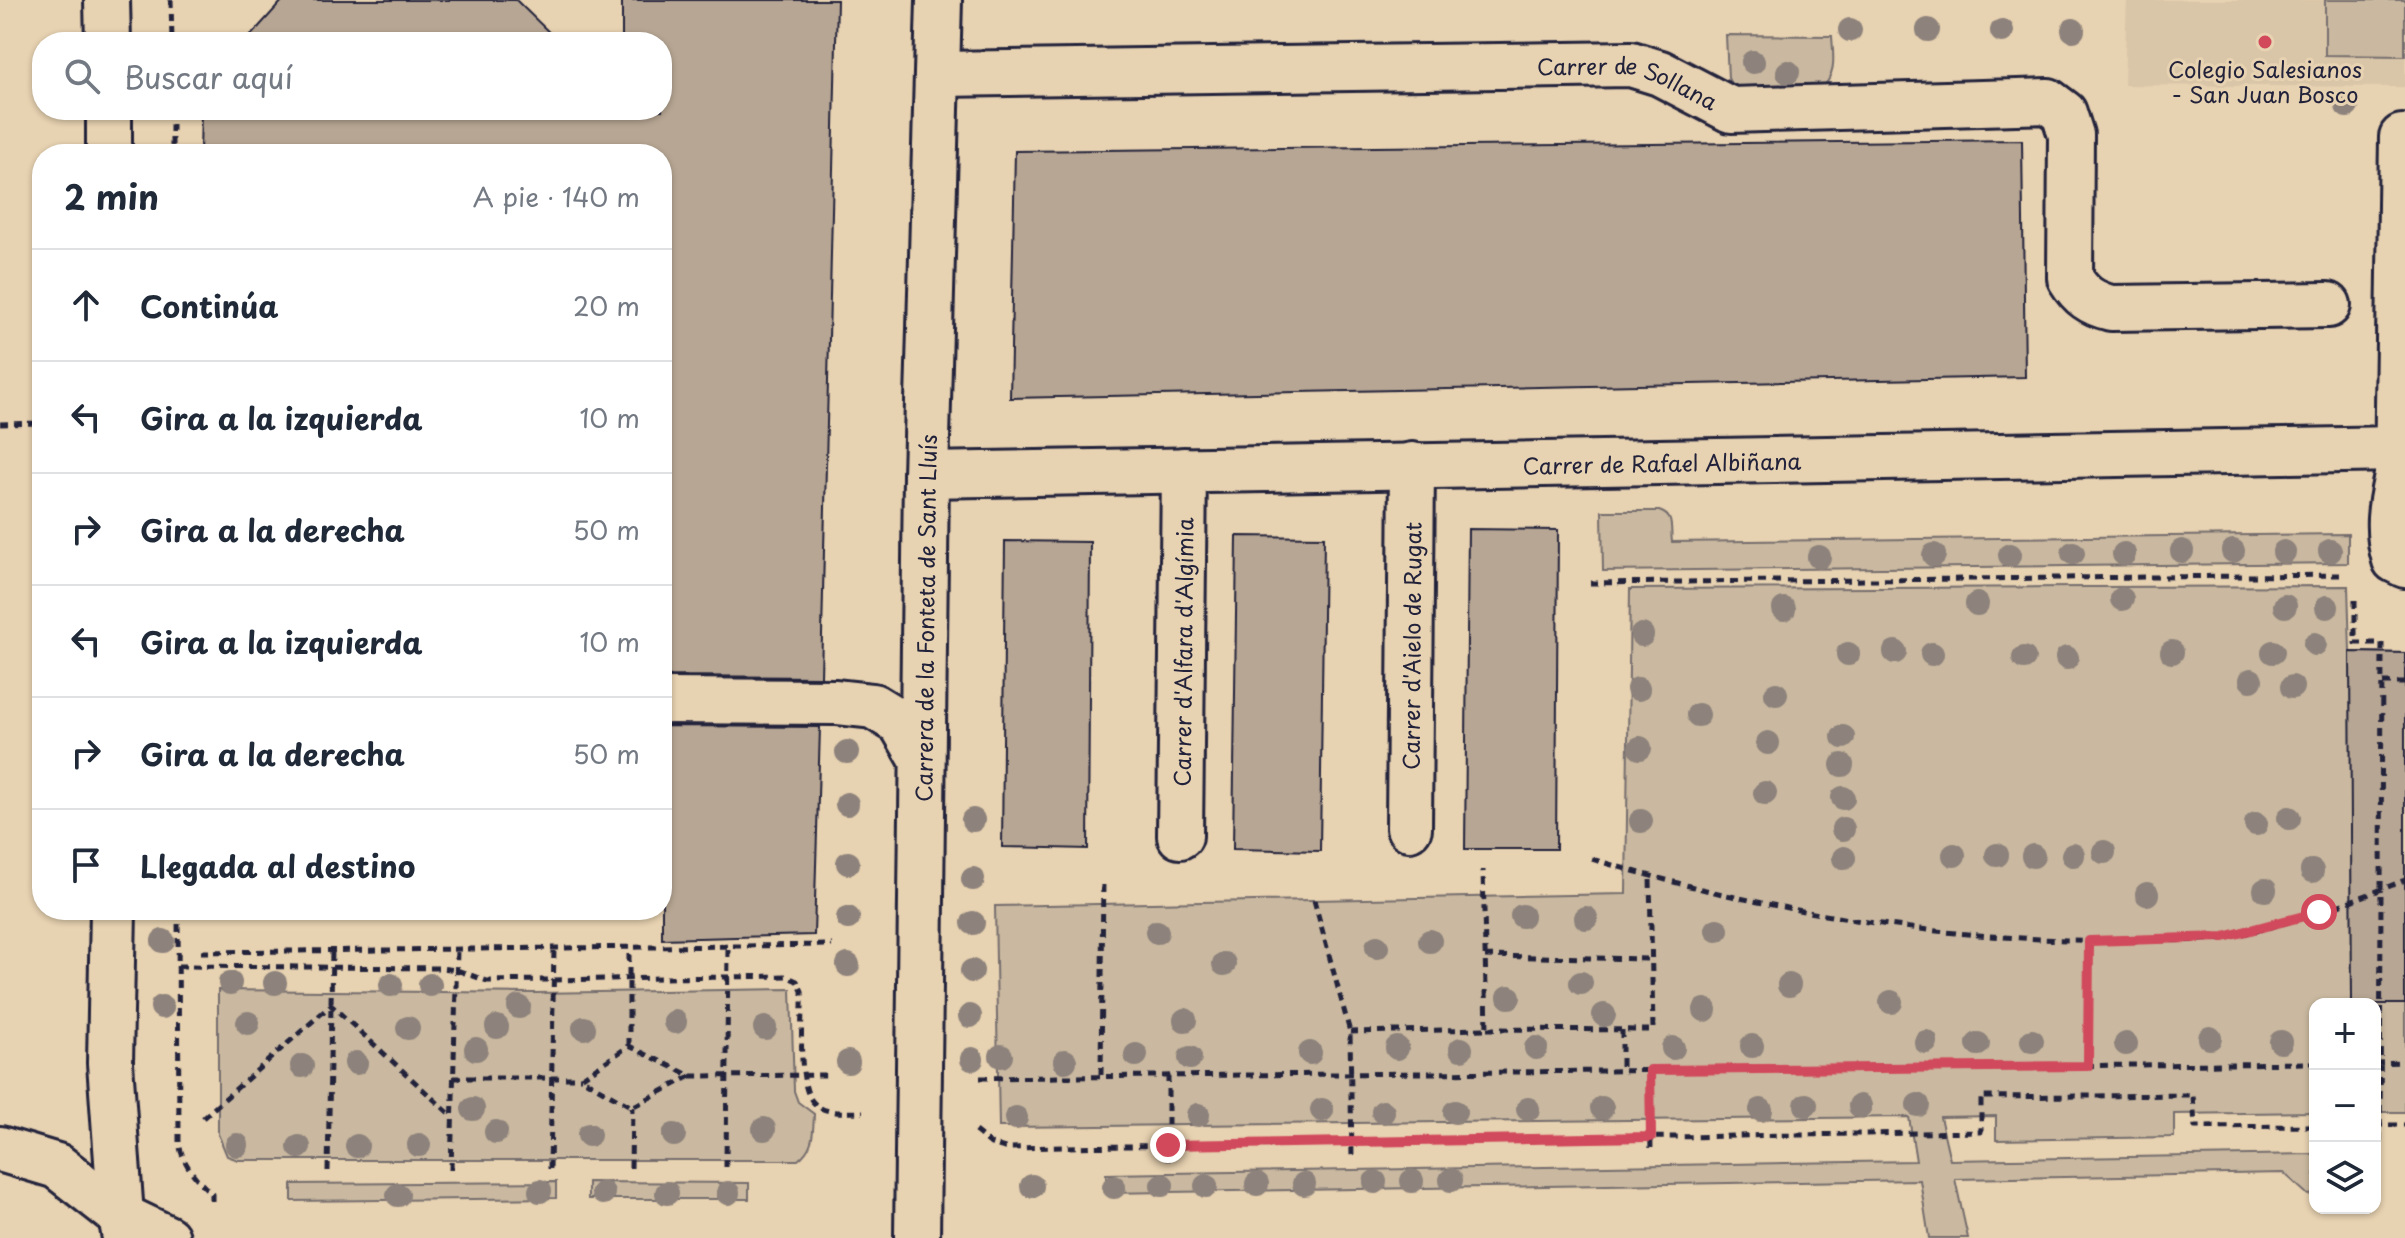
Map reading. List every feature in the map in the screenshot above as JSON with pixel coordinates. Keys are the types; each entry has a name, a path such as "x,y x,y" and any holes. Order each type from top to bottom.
{"street":[{"path":"107,0 108,32"},
{"name":"Carrera de la Fonteta de Sant Lluís","path":"917,1238 926,475 939,0"},
{"name":"Carrer de Sollana","path":"939,74 1631,64 1660,73 1731,110 2048,101 2064,113 2071,135 2070,278 2080,294 2093,303 2111,308 2328,305"},
{"path":"109,120 109,144"},
{"path":"2400,563 2389,541 2388,512 2397,476 2402,137"},
{"name":"Carrer de Rafael Albiñana","path":"926,475 2398,449"},
{"name":"Carrer d'Aielo de Rugat","path":"1409,828 1412,465"},
{"name":"Carrer d'Alfara d'Algímia","path":"1180,836 1184,470"},
{"path":"672,701 836,702 873,706 901,723 922,759"},
{"path":"113,920 110,1063 123,1227"},
{"path":"0,1149 57,1166 123,1227 167,1238"}],"path":[{"path":"171,0 172,32"},
{"path":"172,120 172,144"},
{"path":"0,424 32,423"},
{"path":"1590,583 2354,575"},
{"path":"2355,589 2355,643 2382,643 2379,998"},
{"path":"2383,683 2405,683"},
{"path":"1592,859 1650,877 1772,906 1931,931 2089,941 2224,937 2319,912 2405,880"},
{"path":"1483,870 1487,1029"},
{"path":"1350,1032 1653,1030 1650,877"},
{"path":"1101,1075 1103,879"},
{"path":"1314,900 1350,1032 1352,1158"},
{"path":"178,920 179,1144 183,1160 195,1178 212,1194"},
{"path":"2088,1066 2089,941"},
{"path":"201,952 832,945"},
{"path":"726,1167 728,946"},
{"path":"550,1169 554,948"},
{"path":"629,948 629,1046"},
{"path":"328,1171 332,950"},
{"path":"451,1170 457,950"},
{"path":"1485,956 1651,959"},
{"path":"178,966 457,970 487,981 786,976 797,981 802,991 805,1088 815,1104 829,1111 872,1112"},
{"path":"331,1005 452,1116"},
{"path":"203,1118 331,1005"},
{"path":"1622,1030 1622,1071"},
{"path":"629,1046 691,1076 830,1075"},
{"path":"581,1078 629,1046"},
{"path":"2381,1063 2405,1062"},
{"path":"980,1078 2309,1063"},
{"path":"1650,1070 1651,1154"},
{"path":"1168,1075 1168,1161"},
{"path":"632,1107 691,1076"},
{"path":"453,1078 581,1078 632,1107"},
{"path":"971,1128 991,1144 1005,1148 1981,1132 1981,1097 2193,1095 2195,1127 2309,1126"},
{"path":"631,1168 632,1107"},
{"path":"2381,1125 2405,1125"}],"shaded area":[{"name":"Colegio Salesianos - San Juan Bosco","path":"2127,0 2405,0 2405,87 2124,85"},
{"path":"2325,0 2405,0 2405,56 2325,55"},
{"path":"1726,35 1832,36 1830,78 1820,89 1740,92 1732,87 1728,78"},
{"path":"1602,511 1664,513 1671,523 1672,542 2348,534 2348,563 1603,571"},
{"path":"2348,586 2350,652 2405,653 2405,1112 2381,1112 2381,998 2309,998 2309,1112 2174,1114 2174,1137 1996,1140 1996,1116 1940,1117 1950,1160 2309,1154 2309,1195 2284,1173 1955,1179 1968,1238 1929,1238 1920,1180 1106,1193 1106,1174 1916,1161 1909,1117 999,1127 995,906 1626,894 1630,589"},
{"path":"791,989 794,1091 798,1102 814,1114 810,1145 798,1160 238,1160 227,1156 218,1134 218,990 535,993"},
{"path":"556,1182 556,1198 292,1201 292,1184"},
{"path":"588,1182 749,1183 749,1199 588,1199"}],"building":[{"path":"283,0 516,0 549,32 254,32"},
{"path":"622,0 837,0 821,677 672,676 672,144 200,144 201,120 672,120 672,32 622,32"},
{"path":"2022,140 2025,377 1010,398 1015,151"},
{"path":"1468,529 1558,530 1556,849 1465,849"},
{"path":"1237,536 1324,537 1320,851 1233,849"},
{"path":"1005,541 1090,542 1088,849 1002,847"},
{"path":"2350,652 2405,653 2405,1004 2381,1004 2381,998 2352,998"},
{"path":"672,726 820,727 814,935 662,939 662,920 672,920"}],"place":[{"name":"Colegio Salesianos - San Juan Bosco","path":"2265,42"}],"route":[{"path":"1168,1145 1651,1137 1650,1070 2088,1066 2089,941 2224,937 2319,912"}]}
